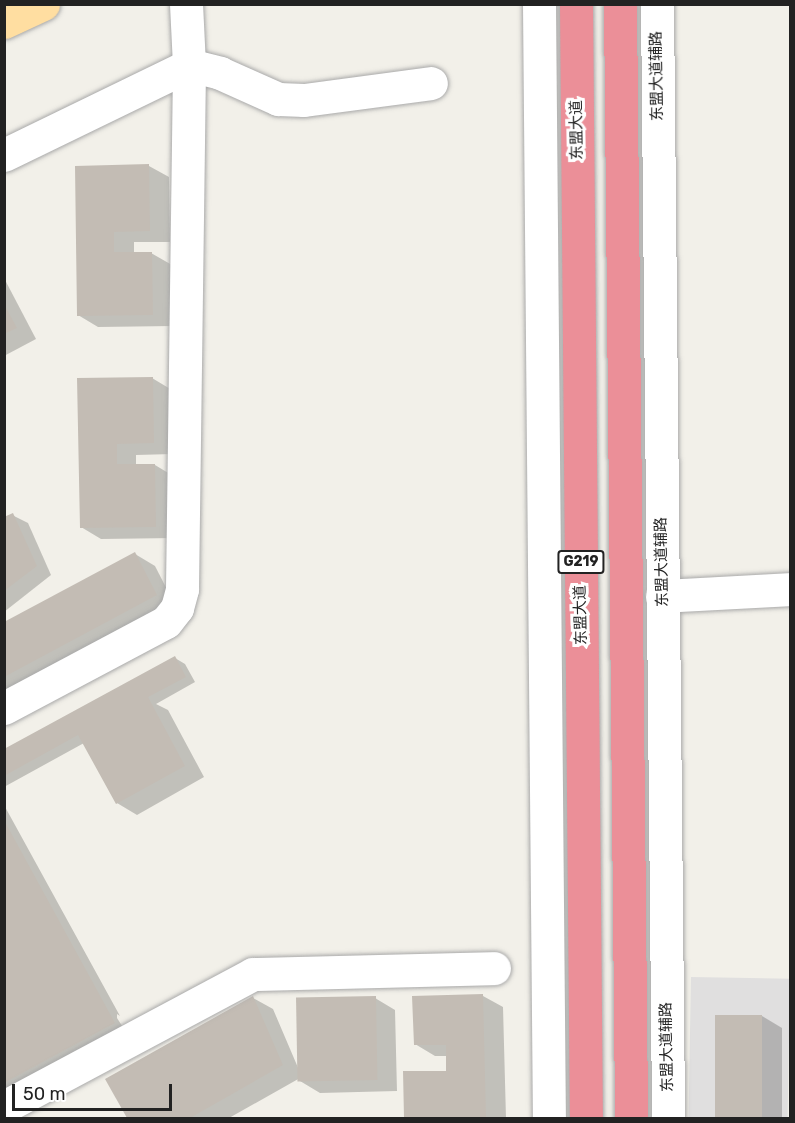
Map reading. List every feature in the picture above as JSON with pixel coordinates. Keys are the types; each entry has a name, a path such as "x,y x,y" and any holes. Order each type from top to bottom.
{"highway":[{"name":"东盟大道","path":"576,4 586,1119"},
{"name":"G219","path":"620,4 631,1119"}],"main road":[{"path":"4,22 43,4"}],"street":[{"path":"4,708 166,622 177,608 182,589 189,65 186,4"},
{"path":"538,4 549,1119"},
{"name":"东盟大道辅路","path":"657,4 668,1119"},
{"path":"4,155 189,65 220,73 278,99 304,100 431,83"},
{"path":"662,596 790,589"},
{"path":"4,1107 253,974 494,968"},
{"path":"630,1018 667,1018"}],"shaded area":[{"path":"691,977 790,979 788,1118 689,1118"}],"building":[{"path":"149,164 150,231 114,232 114,252 152,252 153,315 77,316 75,166"},
{"path":"4,304 17,328 4,334"},
{"path":"153,377 154,443 117,444 117,464 155,464 156,527 80,528 77,378"},
{"path":"13,513 37,566 4,591 4,517"},
{"path":"135,552 157,595 4,677 4,622"},
{"path":"175,656 186,677 148,697 185,766 116,804 78,735 4,776 4,749"},
{"path":"4,820 115,1023 4,1083"},
{"path":"483,994 486,1118 404,1118 403,1071 446,1071 446,1045 414,1045 412,996"},
{"path":"253,996 283,1065 190,1118 127,1118 105,1079"},
{"path":"376,996 377,1080 297,1081 296,997"},
{"path":"715,1015 762,1015 762,1118 715,1118"}]}
